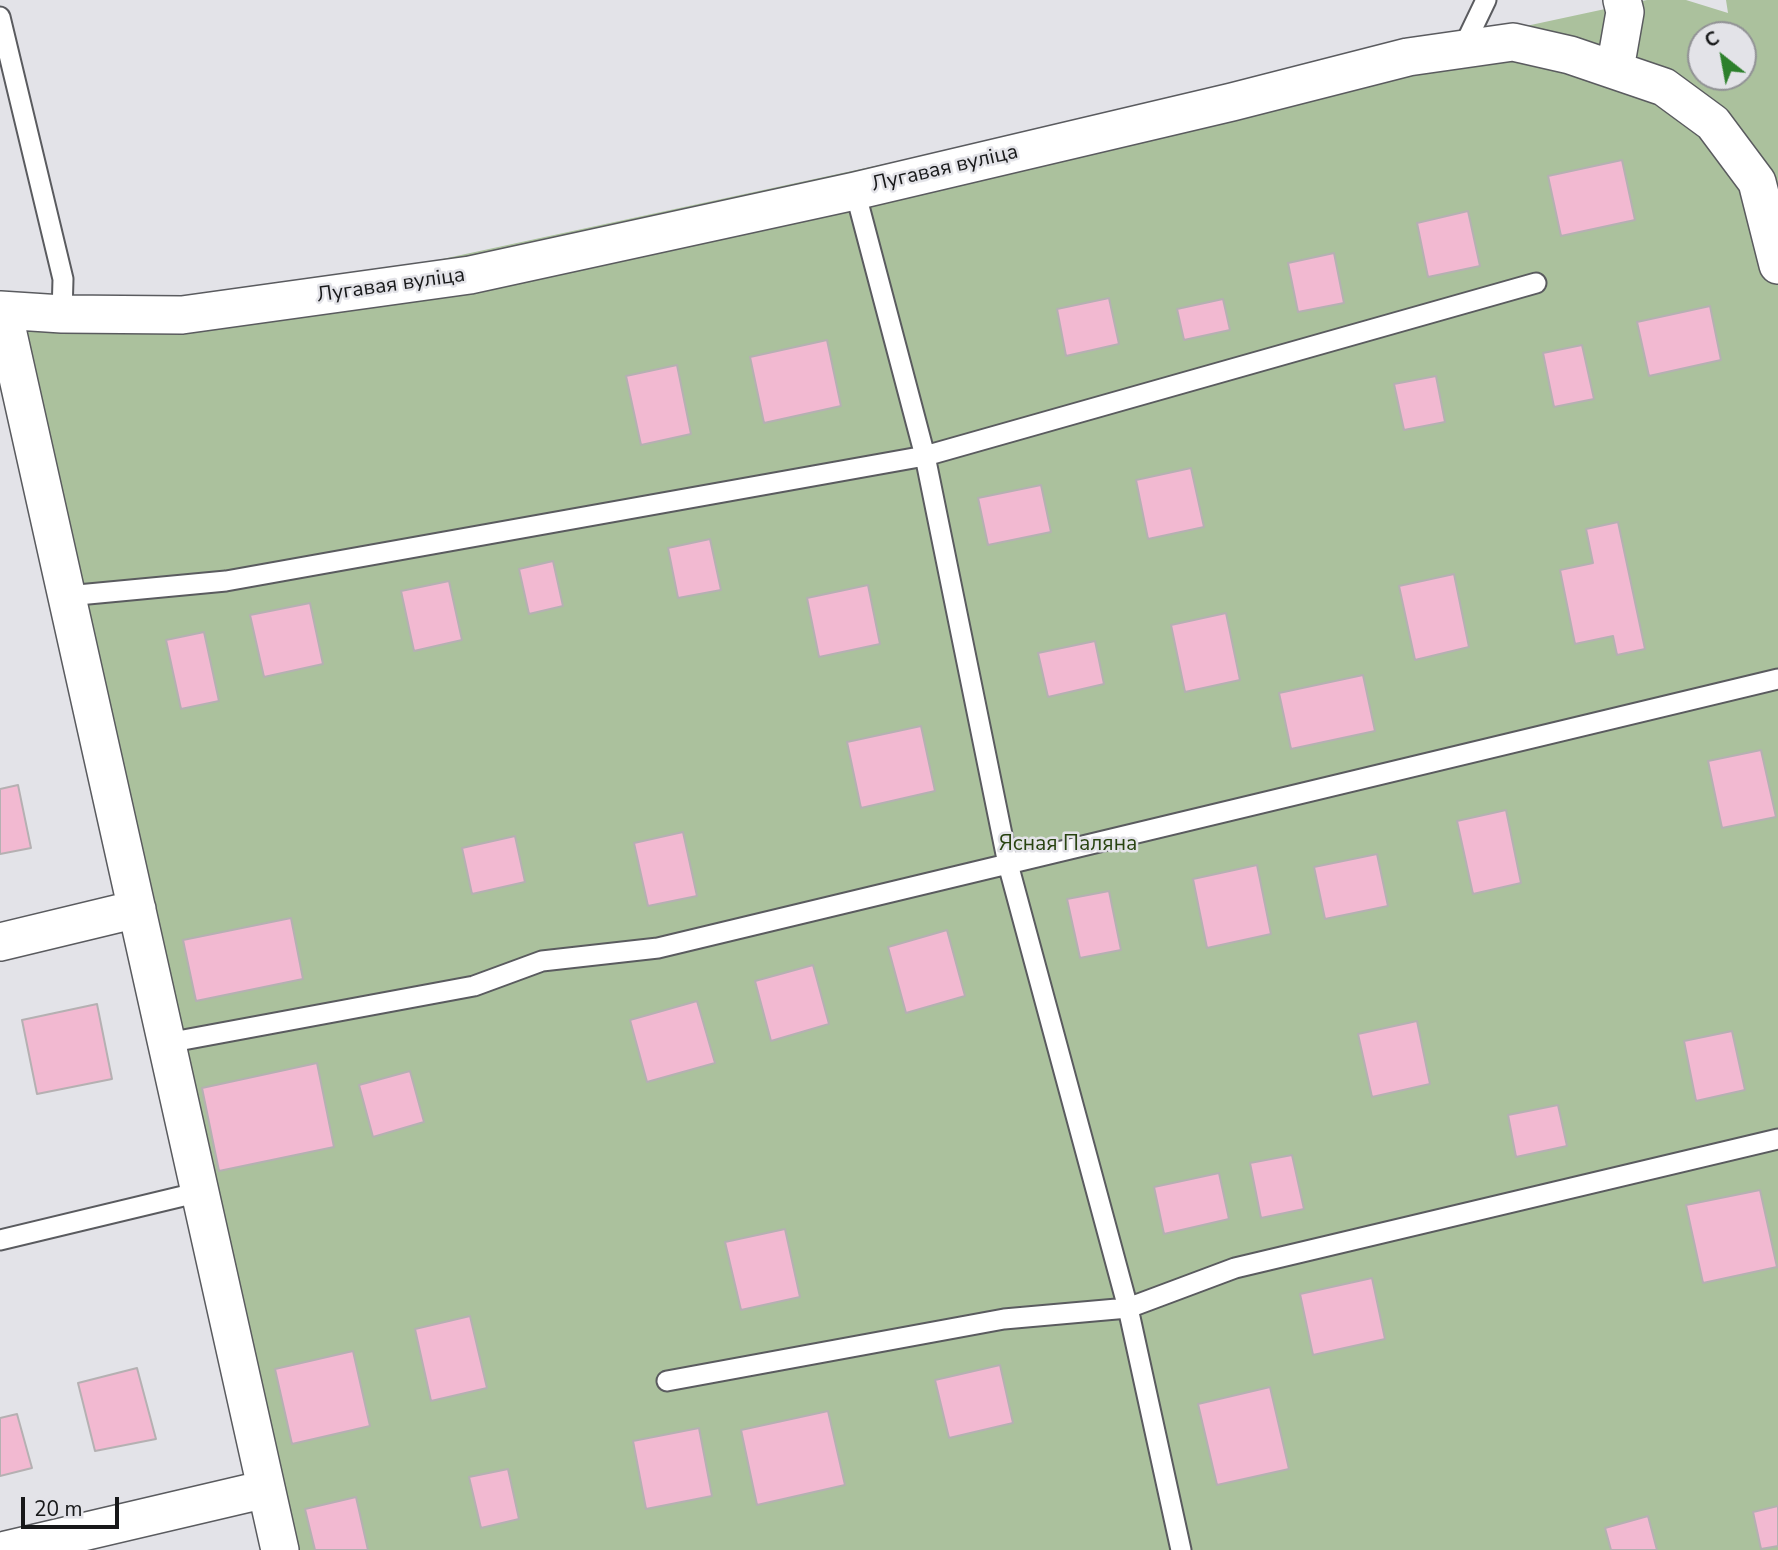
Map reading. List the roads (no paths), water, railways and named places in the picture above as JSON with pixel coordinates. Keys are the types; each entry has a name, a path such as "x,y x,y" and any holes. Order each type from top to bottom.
{"street":[{"path":"1615,69 1625,12 1622,0"},
{"name":"Лугавая вуліца","path":"2,310 62,314 182,315 470,275 855,191 1232,102 1408,57 1513,42 1570,55 1664,87 1713,123 1757,183 1778,265"},
{"path":"2,310 280,1550"},
{"path":"0,942 137,909"},
{"path":"6,1550 266,1489"}],"lane":[{"path":"1462,50 1486,0"},
{"path":"0,17 63,279 62,314"},
{"path":"855,191 925,456 1008,864 1128,1308 1181,1550"},
{"path":"67,596 226,580 925,456 1536,283"},
{"path":"167,1043 474,986 542,961 658,948 1778,679"},
{"path":"667,1381 1004,1319 1128,1308 1235,1268 1778,1139"},
{"path":"0,1240 200,1192"}],"park label":[{"name":"Ясная Паляна","path":"1068,845"}]}
